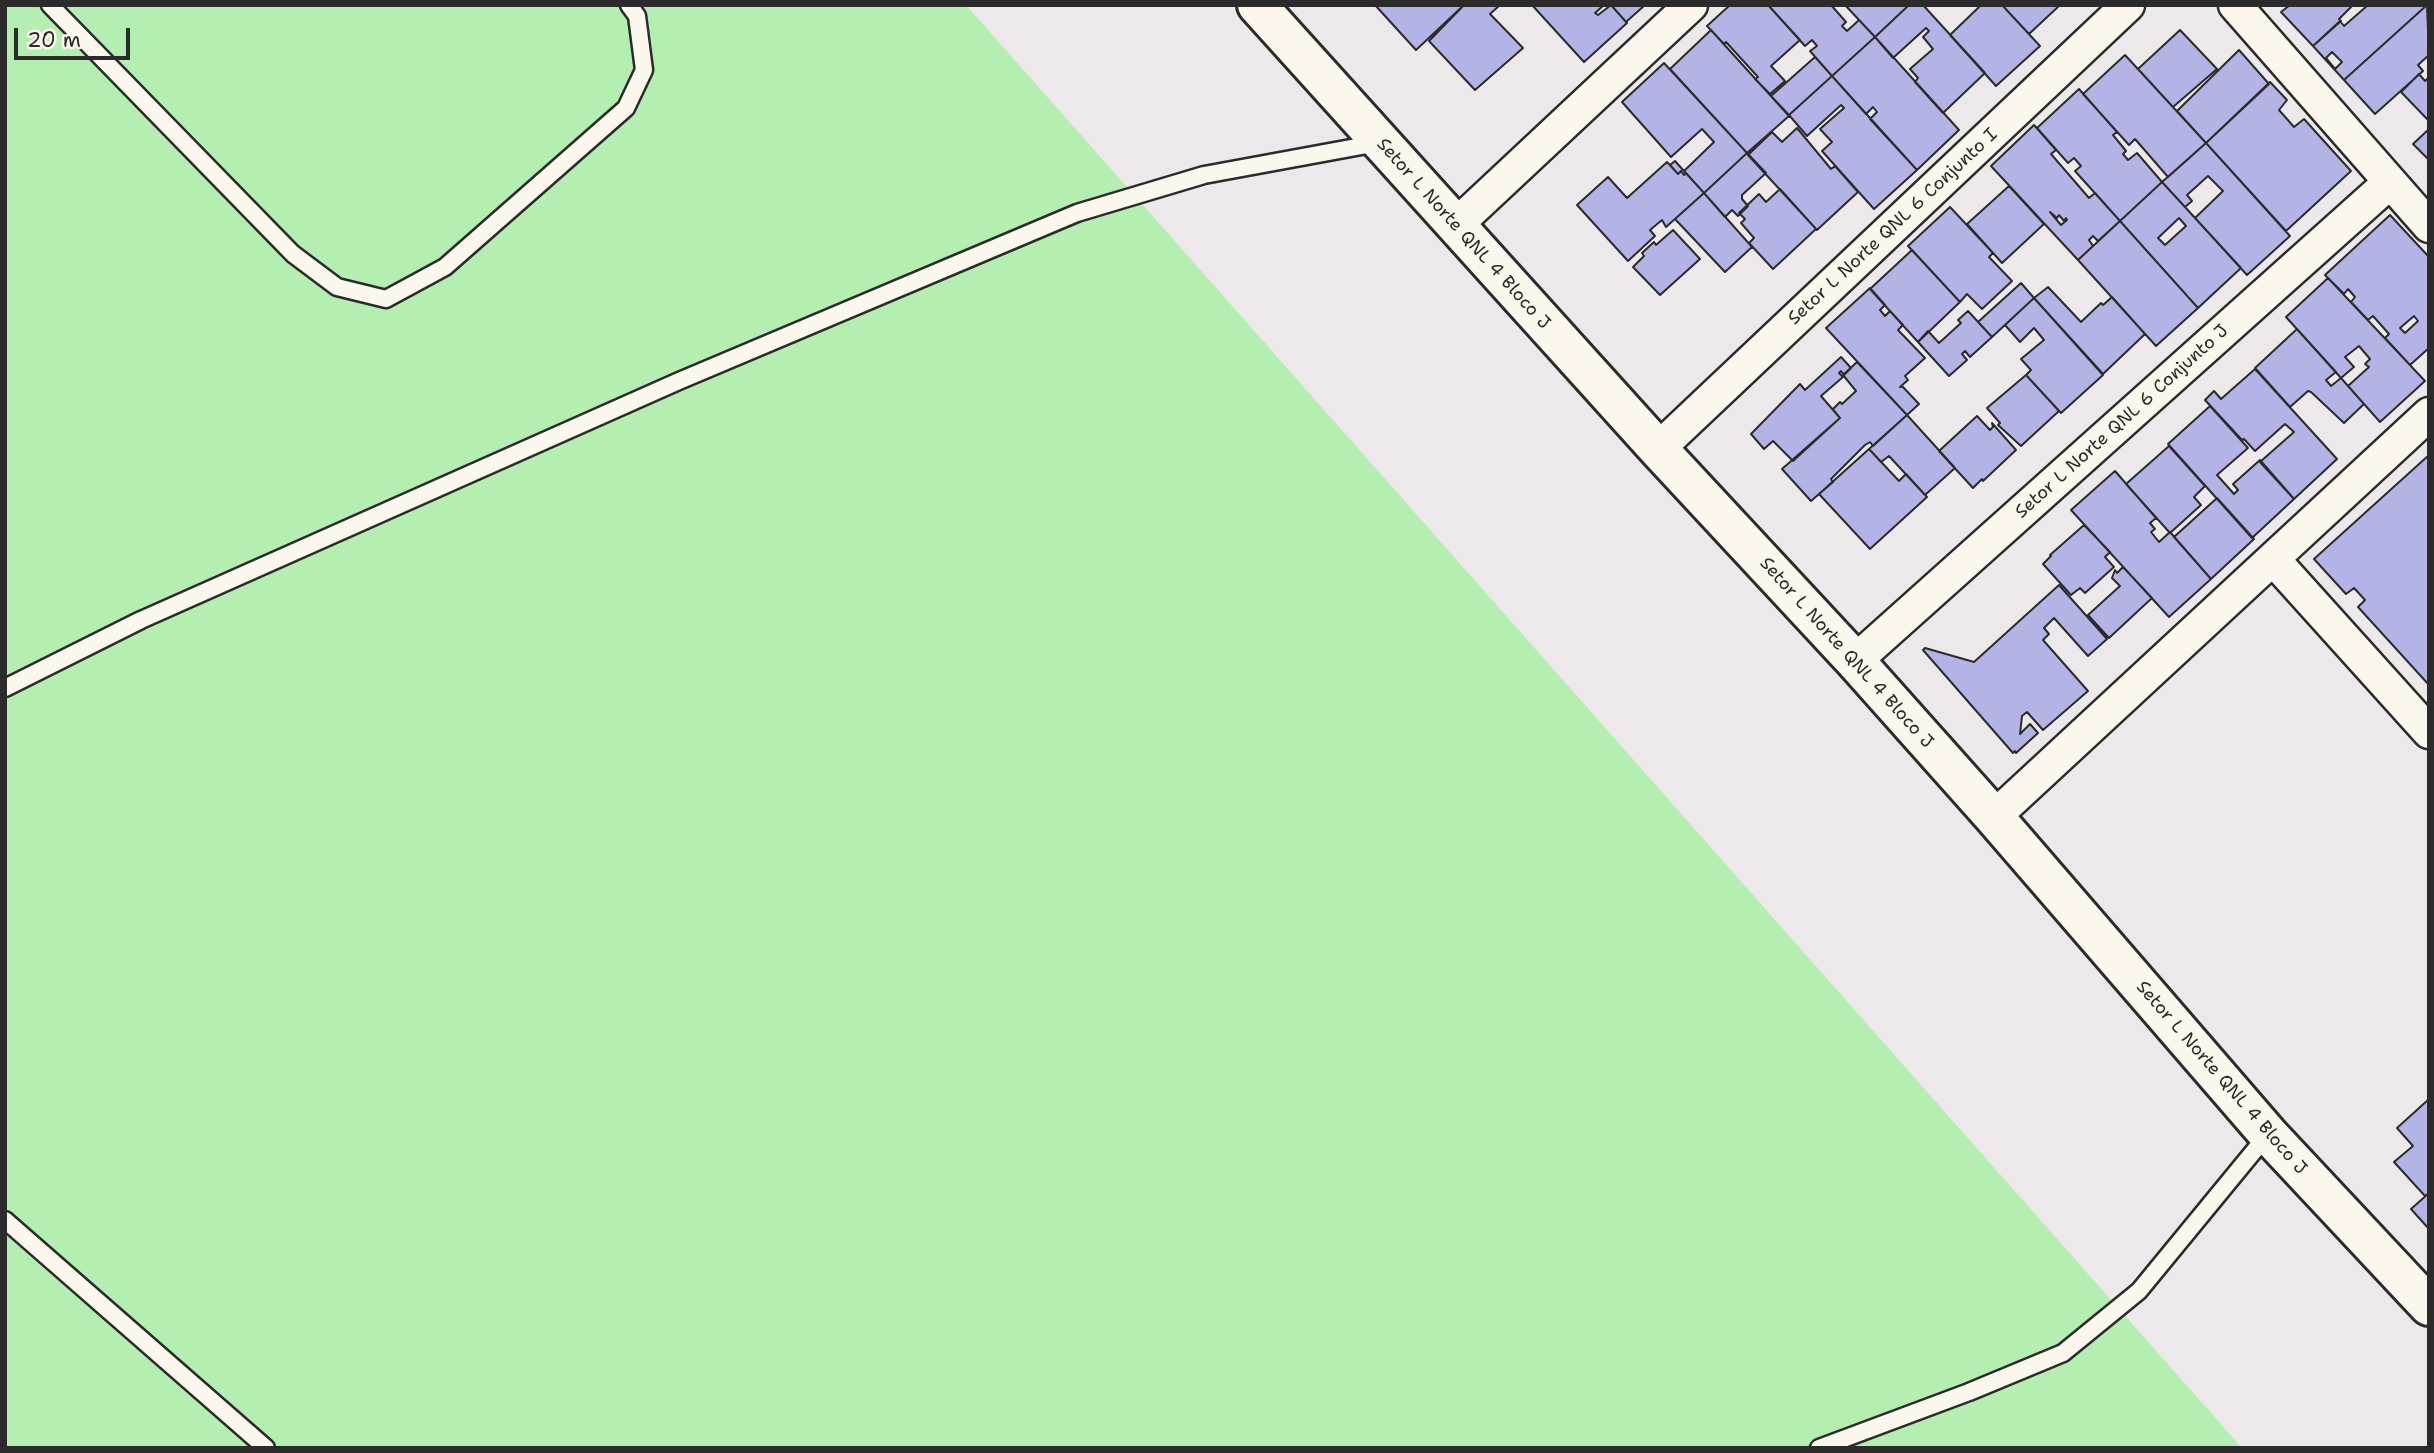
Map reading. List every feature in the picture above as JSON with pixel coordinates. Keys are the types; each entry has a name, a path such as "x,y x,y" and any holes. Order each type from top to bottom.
{"street":[{"name":"Setor L Norte QNL 4 Bloco J","path":"1256,5 1658,449 1855,661 1994,817 2268,1134 2429,1306"},
{"path":"1455,225 1691,5"},
{"name":"Setor L Norte QNL 6 Conjunto I","path":"1658,449 2128,5"},
{"path":"2235,5 2429,226"},
{"name":"Setor L Norte QNL 6 Conjunto J","path":"1855,661 2389,183"},
{"path":"1994,817 2429,414"},
{"path":"2273,559 2429,732"}],"lane":[{"path":"50,5 293,254 337,287 386,299 444,267 626,108 644,70 636,16 629,5"},
{"path":"5,688 141,620 604,414 1077,213 1204,175 1381,143"},
{"path":"1819,1448 1969,1392 2063,1353 2139,1291 2268,1134"},
{"path":"5,1220 266,1448"}],"green space":[{"path":"5,5 966,5 2242,1448 5,1448"}],"building":[{"path":"1375,5 1464,5 1416,50"},
{"path":"1464,5 1500,5 1490,14 1523,48 1475,90 1429,41"},
{"path":"1532,5 1604,5 1595,13 1598,15 1611,5 1627,23 1584,62"},
{"path":"1611,5 1645,5 1626,22"},
{"path":"1730,5 1768,5 1800,40 1771,66 1785,81 1770,94 1726,42 1724,44 1707,26"},
{"path":"1768,5 1831,5 1846,22 1842,26 1847,31 1859,20 1875,37 1832,76 1810,51 1817,46 1812,40 1805,46"},
{"path":"1845,5 1909,5 1875,37"},
{"path":"1909,5 1923,5 1985,73 1943,113 1915,82 1918,78 1910,69 1933,49 1923,37 1929,31 1926,28 1893,58 1875,37"},
{"path":"1977,5 2002,5 2040,46 1996,86 1950,35 1979,7"},
{"path":"2002,5 2060,5 2029,34"},
{"path":"2290,5 2353,5 2339,19 2341,21 2313,46 2281,12"},
{"path":"2368,5 2427,5 2344,80 2313,46 2340,21 2344,26","holes":["2332,52 2342,62 2335,69 2326,58"]},
{"path":"2427,5 2429,55 2418,65 2423,71 2375,114 2344,80"},
{"path":"1711,30 1789,116 1747,153 1670,69"},
{"path":"2180,30 2217,69 2173,107 2138,69"},
{"path":"1875,37 1959,130 1917,170 1870,119 1877,112 1873,107 1866,114 1832,76"},
{"path":"2239,50 2269,84 2206,143 2177,111"},
{"path":"2125,55 2206,143 2168,177 2135,139 2129,145 2083,94"},
{"path":"1815,57 1832,76 1789,115 1771,96"},
{"path":"1664,63 1747,153 1704,193 1684,171 1714,142 1702,129 1671,157 1622,102"},
{"path":"2419,74 2425,81 2429,77 2429,121 2401,92"},
{"path":"1832,76 1917,170 1874,209 1822,151 1832,142 1820,129 1844,108 1841,105 1807,136 1789,115"},
{"path":"2270,82 2287,100 2279,110 2294,127 2304,119 2351,171 2286,231 2206,143"},
{"path":"2079,89 2117,132 2113,135 2126,151 2123,154 2128,160 2137,153 2162,182 2120,221 2075,171 2081,166 2074,158 2068,163 2037,128"},
{"path":"2034,125 2056,150 2051,154 2089,198 2095,193 2120,221 2098,241 2093,236 2089,240 2093,246 2078,260 1991,166","holes":["2050,212 2057,218 2059,215 2064,221 2066,218 2067,220 2061,225"]},
{"path":"1797,128 1831,169 1835,166 1858,192 1817,230 1748,155 1772,132 1782,142"},
{"path":"2429,129 2429,160 2413,144"},
{"path":"2206,143 2290,236 2247,275 2195,218 2223,191 2208,176 2187,195 2192,201 2185,207 2162,182"},
{"path":"1747,153 1766,173 1742,195 1748,206 1738,216 1732,210 1725,217 1704,193"},
{"path":"1675,161 1686,173 1684,175 1681,171 1678,174 1670,165"},
{"path":"1667,162 1678,174 1681,171 1684,175 1686,173 1704,193 1666,227 1662,220 1650,230 1655,236 1628,261 1577,205 1608,177 1627,198"},
{"path":"2162,182 2241,268 2198,308 2120,221","holes":["2179,218 2186,226 2165,245 2158,238"]},
{"path":"2009,186 2044,224 2002,263 1967,224"},
{"path":"1780,189 1816,229 1773,269 1749,243 1754,238 1741,223 1745,219 1739,213 1759,194 1766,202"},
{"path":"1704,193 1752,247 1725,272 1675,219"},
{"path":"1950,207 1993,253 1989,257 2012,281 1982,309 1967,294 1960,302 1908,246"},
{"path":"2390,215 2429,257 2429,348 2410,365 2385,338 2389,334 2373,316 2368,320 2351,302 2355,297 2348,289 2344,294 2325,275","holes":["2414,316 2418,321 2405,333 2400,328"]},
{"path":"2120,221 2198,308 2156,346 2078,260"},
{"path":"1673,230 1700,259 1660,295 1633,267 1644,256 1642,253"},
{"path":"1912,250 1960,302 1918,342 1870,289"},
{"path":"2328,278 2425,381 2380,422 2348,386 2369,367 2365,364 2370,359 2359,346 2345,357 2354,367 2341,378 2286,317"},
{"path":"2021,283 2034,298 1992,337 1978,322"},
{"path":"2048,287 2081,322 2101,303 2103,305 2112,297 2145,334 2103,374 2034,298"},
{"path":"1870,288 1885,305 1880,310 1885,316 1890,311 1903,325 1898,330 1925,358 1905,376 1908,380 1900,387 1919,404 1907,415 1826,328"},
{"path":"2034,298 2103,375 2061,413 2026,375 2031,370 2021,359 2044,340 2034,328 2020,342 2005,325"},
{"path":"1968,311 1992,337 1970,357 1965,351 1962,354 1967,360 1949,376 1918,342 1928,331 1939,343 1961,323 1958,320"},
{"path":"2297,329 2336,372 2326,380 2331,386 2341,378 2364,404 2344,423 2308,391 2290,407 2255,368"},
{"path":"1841,357 1851,368 1844,375 1841,371 1839,373 1843,377 1821,396 1840,418 1793,461 1773,441 1764,449 1751,434 1800,384 1805,390"},
{"path":"1857,362 1907,415 1873,446 1870,442 1865,445 1831,479 1833,482 1811,501 1782,469 1840,418 1833,409 1856,391 1843,375"},
{"path":"2255,369 2337,459 2294,499 2260,462 2294,432 2285,424 2255,451 2205,400 2214,391 2221,399"},
{"path":"2026,375 2059,411 2021,446 1998,425 2000,423 1987,408"},
{"path":"2210,406 2248,448 2217,475 2234,494 2238,490 2233,484 2260,460 2294,499 2252,538 2168,444"},
{"path":"1907,415 1955,468 1925,495 1889,456 1881,462 1869,449"},
{"path":"1977,416 1990,430 1992,423 2016,450 1973,488 1939,451"},
{"path":"2169,446 2205,486 2194,497 2201,505 2170,533 2126,484"},
{"path":"1869,449 1899,481 1906,474 1927,497 1870,549 1819,494"},
{"path":"2429,455 2429,685 2358,607 2365,600 2354,588 2346,594 2314,559"},
{"path":"2115,471 2156,518 2150,523 2155,529 2151,532 2159,542 2170,532 2211,579 2169,617 2071,510"},
{"path":"2217,498 2254,539 2211,579 2174,537"},
{"path":"2084,525 2110,552 2105,557 2114,567 2085,593 2080,588 2071,595 2043,564"},
{"path":"2123,567 2152,598 2109,638 2088,615 2120,586 2112,578 2115,570 2117,573"},
{"path":"2059,585 2107,639 2088,656 2054,618 2044,628 2049,634 2043,640 2088,691 2043,730 2027,712 2022,716 2020,734 2030,724 2038,733 2013,753 1923,650 1925,648 1974,662"},
{"path":"2429,1099 2429,1193 2425,1196 2394,1162 2413,1146 2397,1128"},
{"path":"2429,1193 2429,1229 2411,1209"}]}
